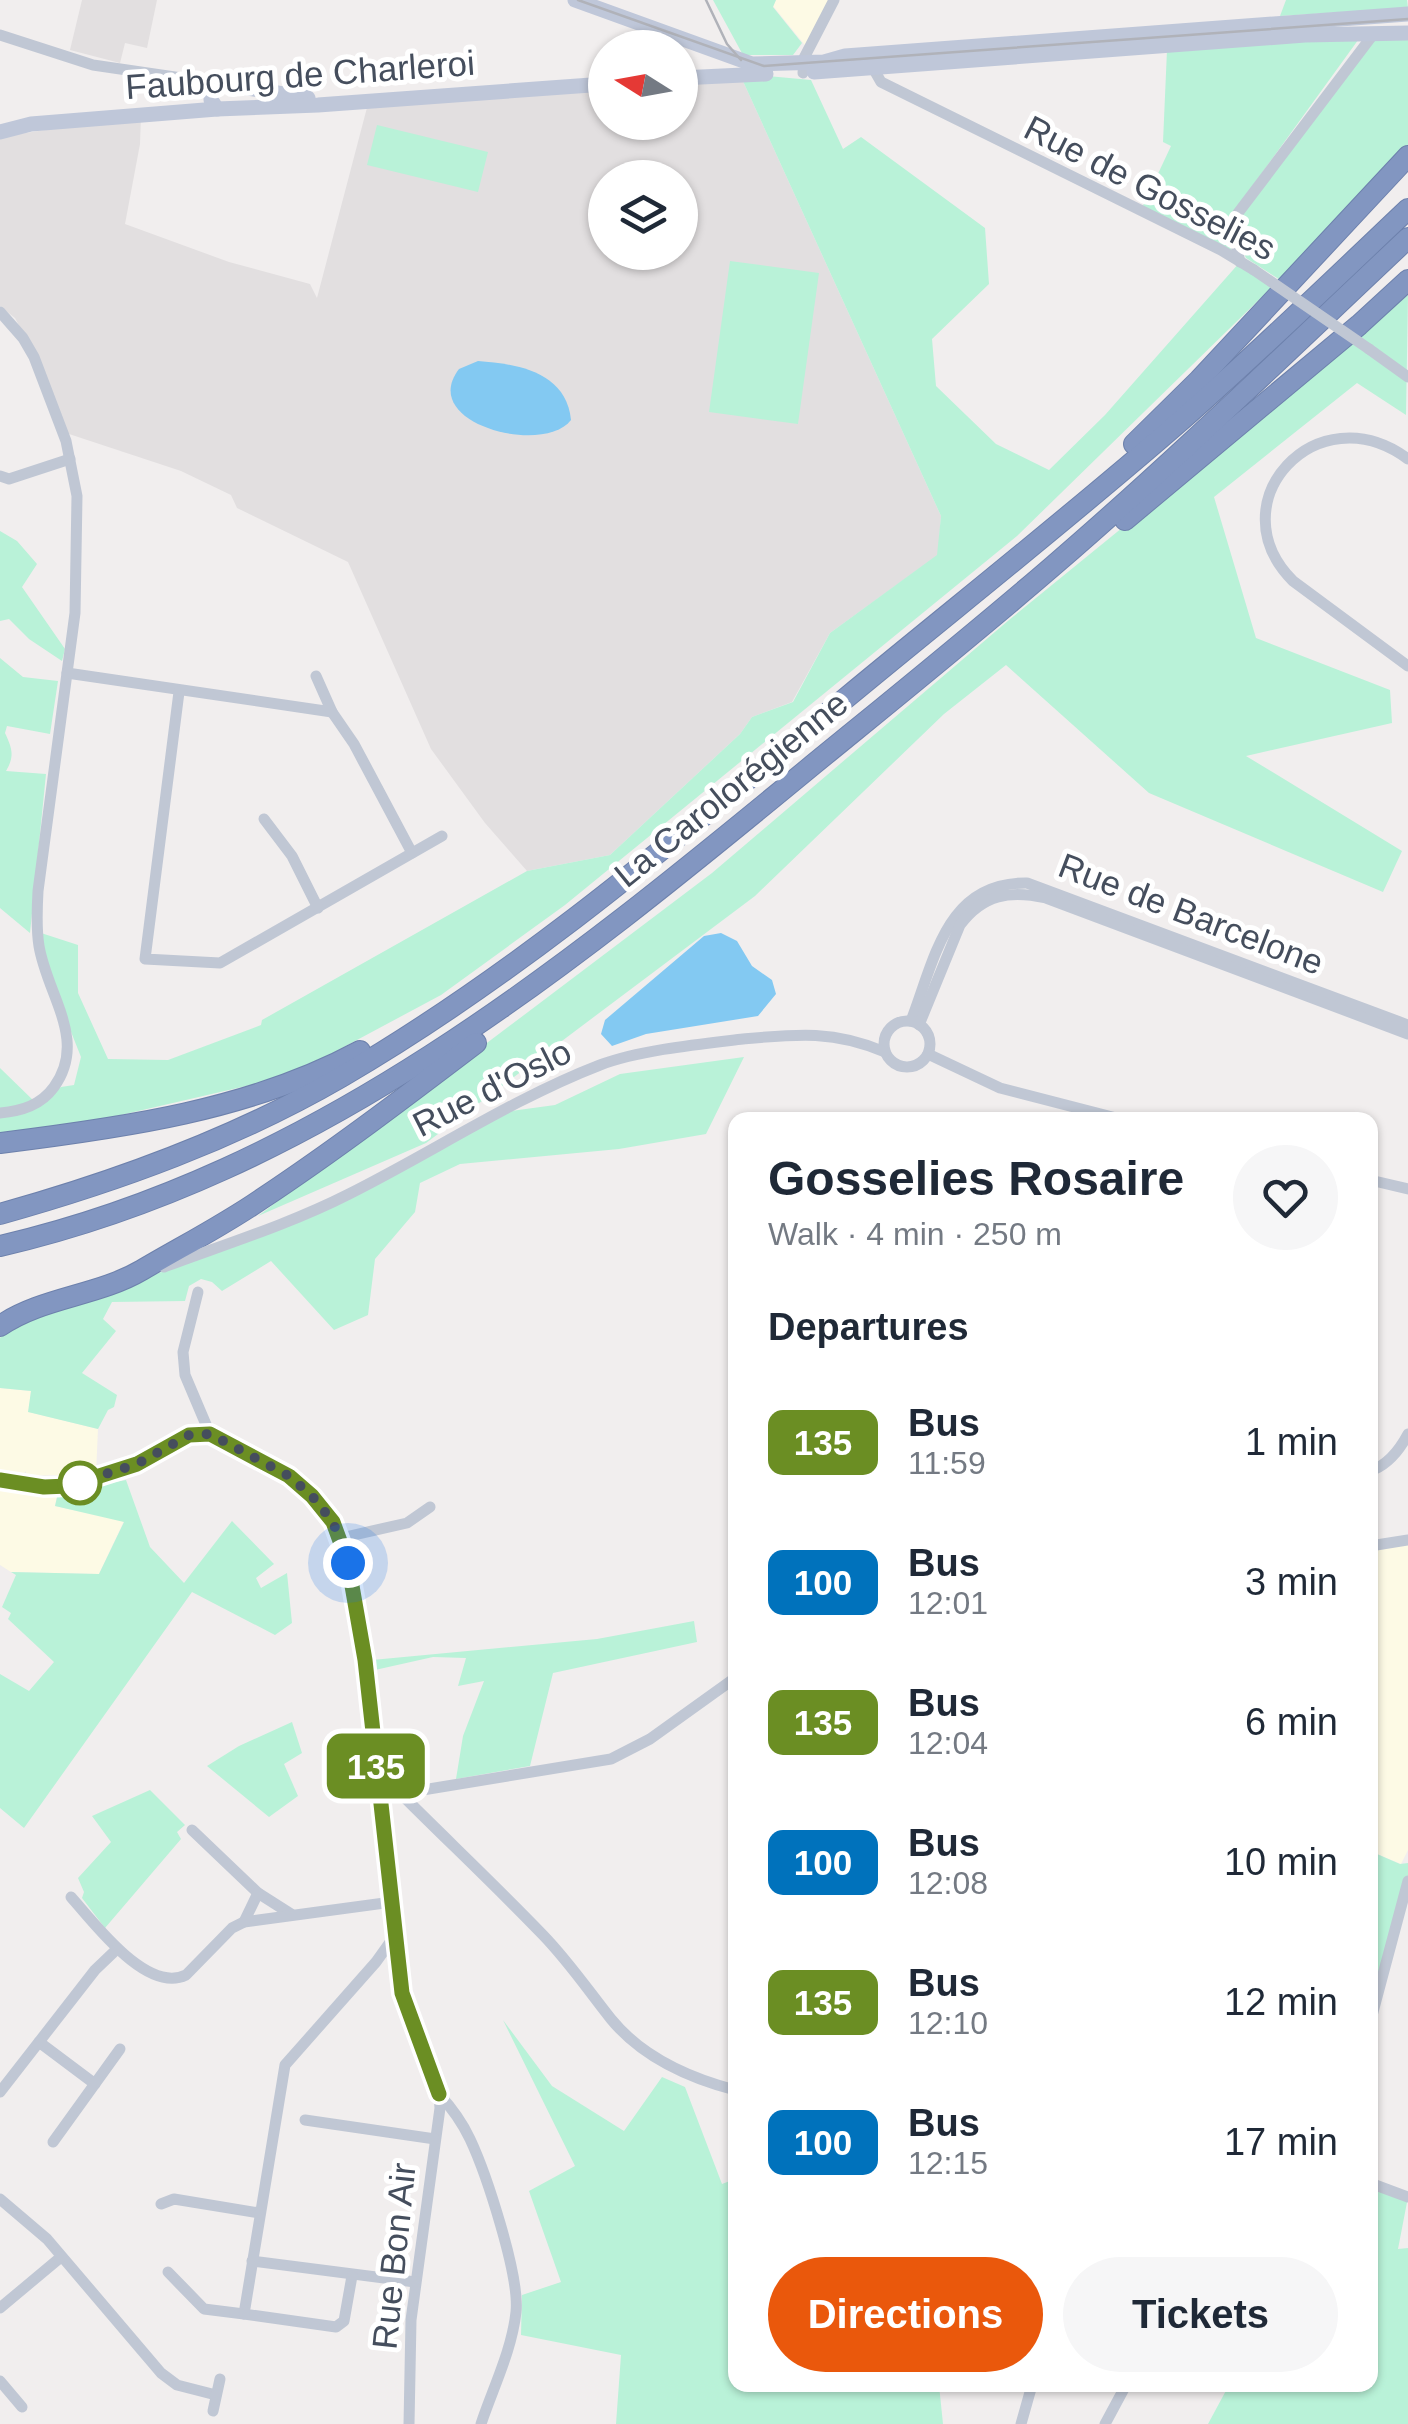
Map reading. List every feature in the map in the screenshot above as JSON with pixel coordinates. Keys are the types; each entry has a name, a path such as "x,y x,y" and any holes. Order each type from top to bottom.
{"highway":[{"path":"1063,520 1077,497 1199,380 1408,156"},
{"name":"La Carolorégienne","path":"0,1214 86,1190 174,1158 340,1078 568,923 1182,420 1408,209"},
{"name":"La Carolorégienne","path":"3,1245 97,1219 185,1187 275,1147 438,1053 581,952 1053,567 1408,238"},
{"path":"1053,567 1078,559 1408,280"},
{"path":"0,1326 42,1306 140,1271 209,1232 321,1158 562,977 581,952"},
{"path":"5,1144 154,1119 254,1096 344,1060 391,1034 413,1032"},
{"path":"0,1302 42,1306"}],"main road":[{"path":"576,0 721,63 803,68 1408,14"},
{"path":"874,61 1305,35 1408,33"},
{"path":"698,69 721,63 803,68"},
{"path":"212,102 218,84 308,98 588,81"},
{"name":"Faubourg de Charleroi","path":"0,132 31,124 212,102 244,108 588,81"},
{"path":"244,108 250,102 247,88"}],"street":[{"path":"803,68 834,0"},
{"path":"0,35 93,65 202,81 212,102"},
{"path":"1240,262 1232,230 1238,213 1372,36"},
{"name":"Rue de Gosselies","path":"874,61 881,82 1221,250 1408,377"},
{"path":"0,312 34,358 70,459 77,496 77,561 67,673 37,922 39,948 69,1038 69,1057 62,1076 47,1097 26,1109 0,1114"},
{"path":"1408,459 1368,438 1323,441 1287,466 1274,484 1266,505 1265,528 1280,568 1293,581 1408,666"},
{"path":"0,476 9,479 70,459"},
{"path":"67,673 332,712"},
{"path":"316,676 332,712 354,744 412,854"},
{"path":"180,692 146,959 220,963 442,836"},
{"path":"264,818 280,836 318,908"},
{"name":"Rue de Barcelone","path":"915,1023 952,918 982,891 1004,882 1028,883 1056,892 1408,1025"},
{"name":"Rue de Barcelone","path":"915,1023 970,910 1006,892 1046,898 1408,1034"},
{"path":"903,1021 915,1023 929,1038 928,1054 910,1067 894,1064 885,1052 885,1036 903,1021"},
{"name":"Rue d'Oslo","path":"140,1271 248,1237 348,1195 534,1094 604,1063 701,1044 816,1032 862,1042 885,1052"},
{"path":"928,1054 1000,1088 1093,1112"},
{"path":"1378,1182 1408,1188"},
{"path":"198,1292 183,1352 185,1375 210,1434"},
{"path":"0,1480 44,1487 82,1483 137,1464 189,1435 210,1434 289,1476 322,1508 341,1538 354,1586 365,1660 402,1993 439,2094 471,2141 513,2281 513,2326 481,2424"},
{"path":"1378,1468 1400,1450 1408,1434"},
{"path":"341,1538 407,1523 430,1507"},
{"path":"1378,1545 1408,1540"},
{"path":"380,1797 611,1759 650,1739 728,1683"},
{"path":"402,1795 543,1936 584,1980 612,2021 637,2044 698,2080 728,2088"},
{"path":"192,1830 258,1893 291,1914"},
{"path":"1378,1993 1408,1882"},
{"path":"244,1922 258,1893"},
{"path":"71,1898 116,1948 161,1979 180,1978 232,1928 244,1922 392,1902"},
{"path":"244,2314 282,2075 293,2053 352,1990 396,1934"},
{"path":"0,2092 116,1948"},
{"path":"39,2042 95,2084"},
{"path":"53,2142 120,2049"},
{"name":"Rue Bon Air","path":"409,2424 415,2282 439,2094"},
{"path":"305,2120 435,2139"},
{"path":"1378,2186 1408,2196"},
{"path":"0,2199 38,2230 161,2373 177,2385 216,2396"},
{"path":"161,2204 174,2200 259,2213"},
{"path":"0,2308 61,2257"},
{"path":"252,2261 415,2282"},
{"path":"168,2272 204,2308 336,2327 344,2322 352,2276"},
{"path":"213,2410 220,2379"},
{"path":"0,2381 22,2407"},
{"path":"1022,2424 1030,2392"},
{"path":"1105,2424 1122,2392"}],"shaded area":[{"path":"82,0 157,0 147,48 125,43 120,63 70,50"},
{"path":"776,0 832,0 808,49 773,6"},
{"path":"742,79 941,516 938,555 830,633 792,702 752,717 740,734 610,855 527,871 485,823 431,749 348,562 237,508 231,495 181,471 63,432 45,375 15,318 0,306 0,137 141,115 140,144 125,224 229,262 310,284 317,298 369,100 588,87 588,140 698,140 698,81"},
{"path":"0,1388 31,1391 29,1412 98,1429 96,1474 26,1476 26,1471 17,1482 59,1486 55,1506 124,1521 99,1574 11,1572 0,1565"},
{"path":"1408,1544 1408,1850 1401,1864 1378,1854 1378,1550"}],"green space":[{"path":"713,0 776,0 773,7 802,43 793,55 743,55"},
{"path":"1286,0 1407,0 1408,8 1280,16"},
{"path":"1408,34 1408,153 1285,283 1246,258 1232,229 1372,36"},
{"path":"1361,36 1251,188 1224,236 1236,258 1141,210 1171,146 1163,142 1167,50"},
{"path":"745,74 811,80 843,149 861,137 985,228 989,284 932,339 936,386 996,444 1049,470 1105,415 1240,262 1272,287 1017,536 565,905 441,995 314,1063 272,1080 0,1143 0,1068 36,1103 61,1087 74,1085 81,1057 50,979 38,932 78,945 78,993 108,1059 168,1060 261,1025 262,1020 527,871 610,855 740,734 752,717 793,702 830,633 937,555 941,516 742,79"},
{"path":"377,125 488,152 478,192 367,165"},
{"path":"730,261 819,273 798,424 709,412"},
{"path":"1408,295 1406,415 1357,383 1214,497 1256,638 1390,690 1392,723 1246,756 1402,851 1383,892 1149,793 1006,665 944,714 755,896 426,1143 258,1216 712,873 1009,620"},
{"path":"0,531 17,541 37,564 22,587 65,649 62,661 29,639 9,619 0,621"},
{"path":"0,658 23,677 58,681 50,734 7,726 5,733 12,752 6,771 46,774 30,933 0,908"},
{"path":"744,1057 706,1134 619,1149 460,1164 420,1183 415,1212 375,1259 368,1315 334,1330 271,1261 222,1291 201,1279 189,1286 185,1301 112,1302 103,1319 116,1331 82,1373 117,1395 114,1407 108,1410 98,1429 28,1412 31,1391 0,1388 0,1338 11,1324 211,1255 511,1111 555,1105 620,1074"},
{"path":"126,1480 150,1547 184,1583 232,1521 274,1564 256,1578 261,1588 287,1573 292,1623 275,1635 192,1592 24,1828 0,1808 0,1674 29,1691 54,1662 8,1619 11,1613 2,1607 16,1575 11,1572 99,1574 124,1522 55,1506 58,1493"},
{"path":"694,1621 697,1642 553,1673 530,1766 456,1779 463,1736 484,1681 458,1686 466,1658 433,1657 366,1672 372,1660 597,1639"},
{"path":"292,1722 302,1753 284,1764 298,1796 269,1817 207,1766 239,1746"},
{"path":"150,1790 185,1825 177,1832 181,1839 105,1928 82,1898 84,1892 78,1878 111,1842 92,1816"},
{"path":"1378,1854 1400,1864 1408,1863 1408,1882 1378,1993"},
{"path":"503,2020 552,2086 624,2131 662,2077 685,2087 722,2184 728,2182 728,2392 940,2392 943,2424 616,2424 621,2355 521,2335 522,2295 561,2282 529,2191 575,2166"},
{"path":"1378,2189 1408,2197 1398,2249 1408,2248 1408,2424 1208,2424 1225,2392 1378,2392"}],"water":[{"path":"478,361 524,368 550,381 567,404 571,420 557,430 536,435 489,429 469,419 455,405 451,388 459,369"},
{"path":"721,933 737,941 752,966 772,980 776,994 758,1016 646,1034 612,1046 601,1034 605,1020 704,936"}],"tram line":[{"path":"578,0 764,66 1408,19"},
{"path":"706,0 727,44 741,60"}],"bus line":[{"name":"135","path":"0,1480 44,1487 68,1486 137,1464 189,1435 210,1434 289,1476 333,1522 354,1586 365,1660 402,1993 439,2094"}],"route":[{"path":"80,1483 68,1486 137,1464 189,1435 210,1434 289,1476 312,1496 333,1522 348,1563"}]}
